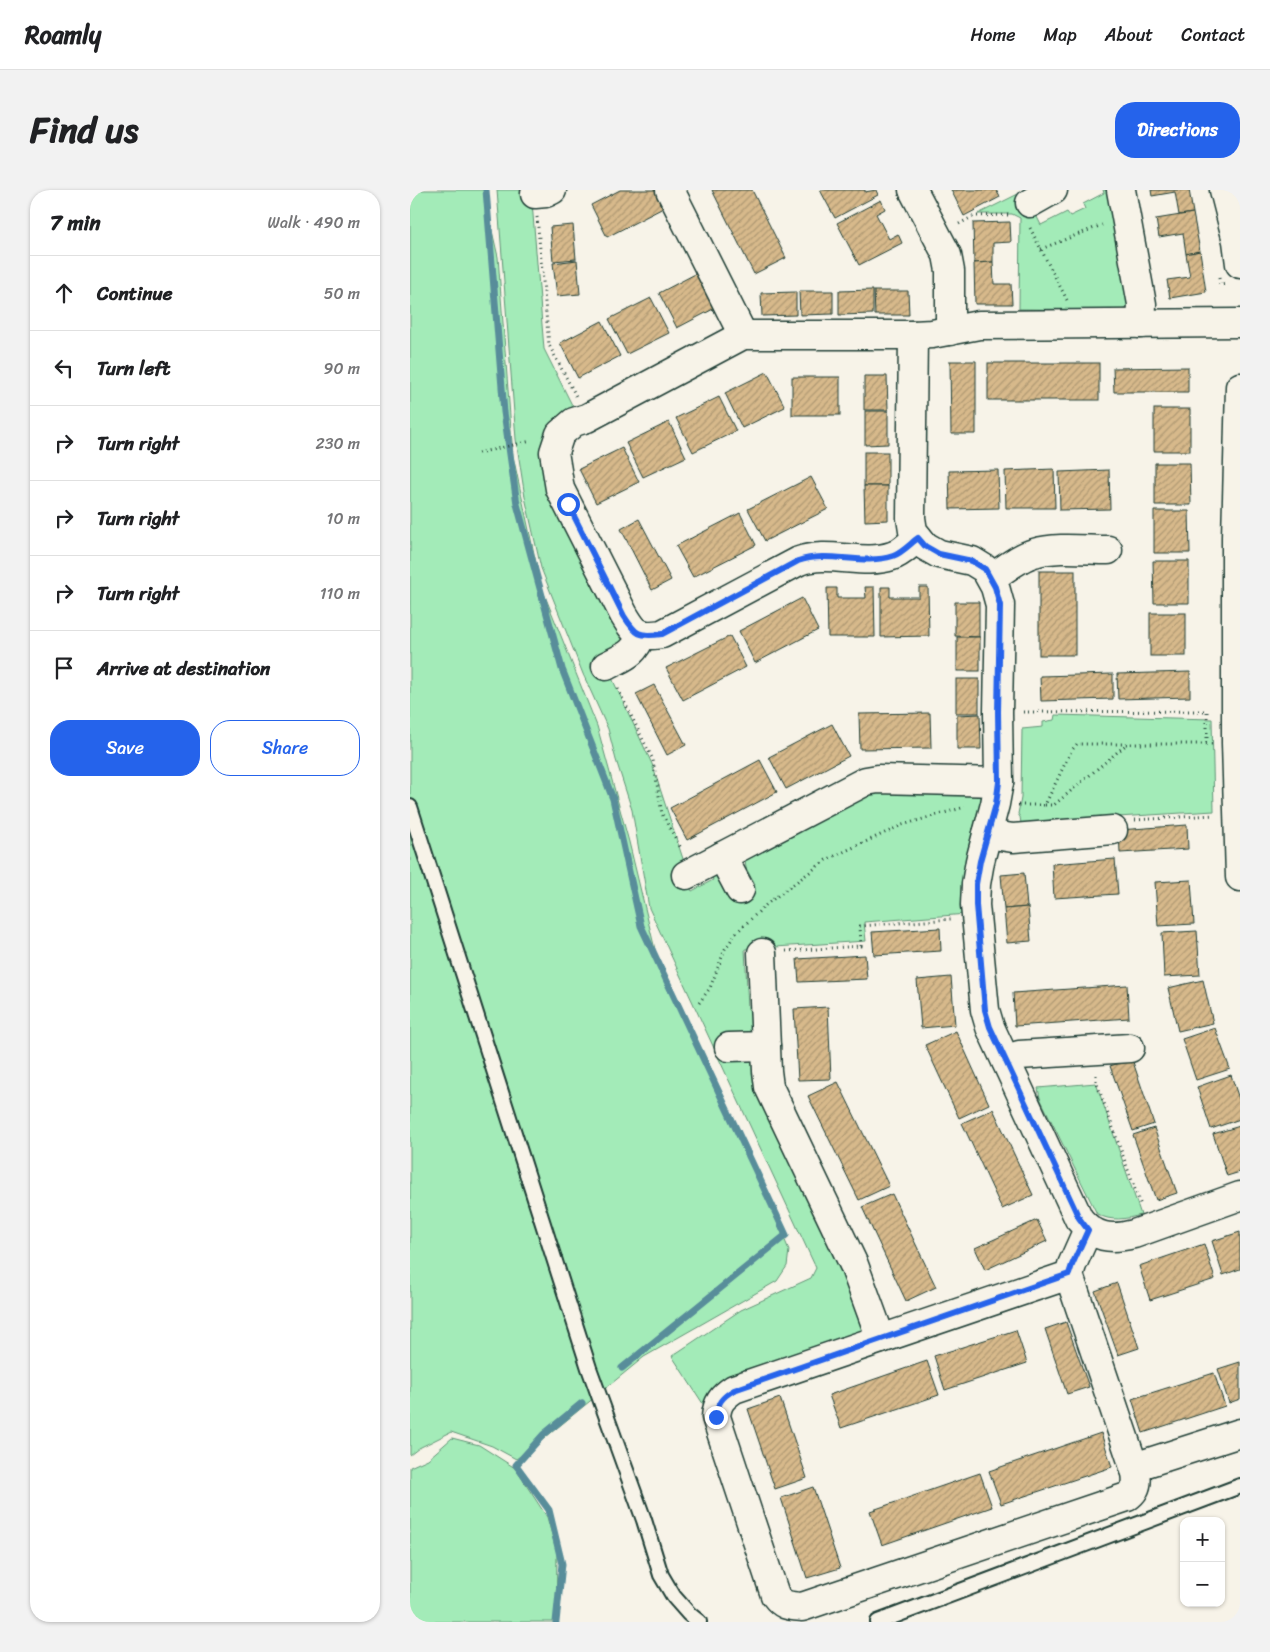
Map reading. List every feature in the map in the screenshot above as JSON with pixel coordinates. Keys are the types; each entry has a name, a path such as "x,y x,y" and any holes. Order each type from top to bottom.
{"street":[{"path":"670,190 743,336"},
{"path":"913,190 947,254 950,271 950,331"},
{"path":"1224,190 1237,241 1240,264"},
{"path":"1122,192 1142,304 1141,324"},
{"path":"918,538 895,555 880,559 808,557 662,634 647,636 633,631 624,616 560,489 554,452 560,434 574,422 588,418 743,336 913,335 932,334 979,325 1240,323"},
{"path":"913,335 911,518 913,531 925,546 939,554 972,561 985,569 995,587 1000,605 997,793 976,884 985,1010 990,1027 1079,1218 1088,1230 1117,1238 1240,1196"},
{"path":"1240,387 1236,743 1240,877"},
{"path":"990,578 1011,564 1033,553 1055,550 1108,550"},
{"path":"606,666 636,649 642,634"},
{"path":"690,873 866,781 878,780 997,793"},
{"path":"987,834 1013,838 1113,830"},
{"path":"722,856 740,890"},
{"path":"762,953 769,1087 854,1265 880,1339"},
{"path":"729,1047 766,1046"},
{"path":"1006,1061 1019,1055 1130,1048"},
{"path":"1069,1274 734,1390 724,1396 717,1405 716,1417 775,1595 781,1603 802,1607 1127,1497 1134,1491 1138,1480 1069,1274 1088,1230"},
{"path":"1134,1467 1240,1433"}],"lane":[{"path":"410,807 589,1368 644,1520 661,1575 674,1597 699,1622"},
{"path":"878,1622 1240,1486"}],"path":[{"path":"543,192 549,345 588,418"},
{"path":"1041,249 1102,226 1102,207 1122,192"},
{"path":"936,235 974,216 1011,215 1035,201 1041,249 1073,313 1074,324"},
{"path":"478,453 545,437 558,440"},
{"path":"606,666 653,760 662,814 690,873"},
{"path":"998,712 1207,712 1207,744"},
{"path":"1045,805 1070,751 1077,744 1236,743"},
{"path":"699,1003 710,988 725,949 736,933 768,903 826,860 902,825 979,803 997,793 1045,805 1054,805 1128,744"},
{"path":"1113,830 1113,821 1237,813"},
{"path":"736,933 752,953 762,953 861,946 860,926 977,918"},
{"path":"1093,1050 1096,1081 1149,1228"}],"green space":[{"path":"410,190 485,190 485,200 498,257 513,456 541,586 597,726 629,842 659,966 730,1111 789,1250 787,1266 777,1281 644,1357 535,1446 516,1459 492,1446 451,1432 419,1448 410,1455"},
{"path":"497,190 531,190 544,349 576,413 546,446 630,640 604,661 652,764 685,865 680,869 692,891 713,880 711,875 717,871 739,893 755,885 746,868 745,859 868,790 984,790 967,914 864,922 866,941 745,949 748,1009 760,1018 756,1057 870,1333 709,1413 672,1356 741,1310 811,1278 816,1268 649,908 632,810 608,729 583,674 541,568 525,497 516,439"},
{"path":"1103,190 1115,190 1128,305 1124,310 1019,309 1020,218 1012,214 978,214 1024,191 1041,225 1067,212 1070,216 1085,209 1083,204 1104,193"},
{"path":"1055,715 1212,719 1214,811 1021,823 1018,814 1021,798 1022,729 1043,727 1043,722 1054,720"},
{"path":"1096,1083 1141,1215 1124,1219 1113,1219 1097,1214 1040,1098 1038,1088"},
{"path":"452,1438 479,1445 515,1468 547,1517 557,1553 556,1622 410,1622 410,1467 428,1459"}],"building":[{"path":"620,190 662,190 669,205 607,237 591,205"},
{"path":"712,190 752,190 786,258 754,274"},
{"path":"820,190 865,190 865,192 876,190 878,195 835,218"},
{"path":"951,190 996,190 1000,197 964,216"},
{"path":"1151,190 1189,190 1193,213 1179,215 1175,192 1152,196"},
{"path":"881,200 885,209 876,214 889,239 898,234 902,243 859,265 837,223"},
{"path":"1193,213 1200,251 1186,254 1183,233 1159,237 1156,219"},
{"path":"1010,222 1011,242 993,243 993,262 974,263 973,223"},
{"path":"573,225 576,259 553,261 550,227"},
{"path":"1200,251 1206,292 1170,298 1167,280 1190,277 1186,254"},
{"path":"577,260 580,294 557,296 553,263"},
{"path":"993,262 994,284 1011,284 1012,304 975,304 974,263"},
{"path":"701,271 719,306 677,328 659,293"},
{"path":"873,290 873,314 839,315 839,291"},
{"path":"799,291 833,291 833,314 800,315"},
{"path":"874,291 908,291 909,315 875,315"},
{"path":"796,292 796,315 762,316 761,293"},
{"path":"651,298 669,333 627,354 609,319"},
{"path":"602,321 620,356 578,378 560,343"},
{"path":"950,361 976,361 976,434 951,434"},
{"path":"988,363 1099,363 1099,400 988,400"},
{"path":"1188,367 1188,392 1114,392 1113,368"},
{"path":"767,372 785,407 742,428 725,393"},
{"path":"864,376 887,376 888,410 864,410"},
{"path":"792,377 840,377 840,415 792,415"},
{"path":"719,397 736,431 693,452 676,418"},
{"path":"1154,409 1190,409 1190,451 1154,451"},
{"path":"865,411 888,411 888,444 865,445"},
{"path":"669,422 686,457 643,477 626,443"},
{"path":"622,448 639,482 596,503 579,469"},
{"path":"864,452 888,452 888,486 864,486"},
{"path":"1155,463 1190,463 1191,505 1155,505"},
{"path":"1054,469 1055,508 1006,508 1005,471"},
{"path":"998,470 999,508 950,509 949,471"},
{"path":"1109,470 1110,509 1060,510 1059,472"},
{"path":"811,477 828,509 765,541 748,509"},
{"path":"864,486 888,486 888,520 865,521"},
{"path":"1154,511 1189,511 1190,553 1154,553"},
{"path":"740,513 756,545 693,577 676,546"},
{"path":"639,519 671,580 652,590 621,529"},
{"path":"1153,561 1189,561 1189,603 1154,603"},
{"path":"1039,571 1075,571 1075,655 1039,655"},
{"path":"865,587 874,587 875,637 828,637 827,588 837,588 837,598 866,598"},
{"path":"881,587 890,587 890,597 919,597 919,587 928,587 929,636 881,637"},
{"path":"802,598 818,630 755,663 739,631"},
{"path":"955,602 979,602 979,637 955,636"},
{"path":"1150,613 1186,613 1186,656 1150,656"},
{"path":"730,636 746,667 683,700 666,668"},
{"path":"957,637 980,637 980,671 957,671"},
{"path":"1190,672 1190,697 1118,699 1117,674"},
{"path":"1113,674 1113,699 1041,701 1040,676"},
{"path":"956,679 979,679 979,713 956,713"},
{"path":"654,685 686,745 667,755 636,694"},
{"path":"930,713 931,748 860,749 859,714"},
{"path":"980,714 981,749 957,749 957,715"},
{"path":"832,724 849,756 786,789 769,757"},
{"path":"760,760 777,792 687,840 670,808"},
{"path":"1187,825 1188,849 1120,853 1119,830"},
{"path":"1115,859 1118,894 1054,898 1052,864"},
{"path":"1024,873 1027,907 1004,909 1001,875"},
{"path":"1191,880 1194,924 1158,926 1155,882"},
{"path":"1028,907 1031,941 1007,943 1004,909"},
{"path":"940,928 941,951 874,955 872,932"},
{"path":"1197,931 1200,975 1164,977 1162,933"},
{"path":"865,955 867,979 799,982 797,959"},
{"path":"951,977 955,1025 921,1028 917,980"},
{"path":"1203,980 1213,1023 1178,1031 1168,988"},
{"path":"1127,985 1129,1018 1015,1026 1013,993"},
{"path":"828,1007 831,1079 798,1080 794,1009"},
{"path":"1215,1028 1230,1069 1196,1080 1182,1039"},
{"path":"956,1031 989,1104 959,1118 925,1045"},
{"path":"1132,1059 1154,1124 1133,1131 1110,1066"},
{"path":"1231,1075 1240,1102 1240,1119 1211,1129 1197,1087"},
{"path":"838,1082 889,1186 859,1200 808,1096"},
{"path":"993,1109 1033,1195 1002,1209 962,1123"},
{"path":"1240,1126 1240,1172 1227,1176 1213,1134"},
{"path":"1154,1128 1177,1193 1156,1200 1133,1135"},
{"path":"892,1194 936,1287 906,1301 862,1207"},
{"path":"1037,1220 1047,1241 985,1270 975,1248"},
{"path":"1240,1232 1240,1269 1223,1275 1212,1241"},
{"path":"1204,1244 1215,1279 1150,1300 1139,1266"},
{"path":"1117,1283 1139,1348 1118,1355 1095,1291"},
{"path":"1066,1322 1089,1387 1067,1394 1045,1329"},
{"path":"1016,1330 1027,1363 945,1390 934,1356"},
{"path":"927,1361 939,1395 841,1428 829,1395"},
{"path":"1240,1362 1240,1399 1229,1403 1218,1369"},
{"path":"1214,1373 1225,1406 1143,1433 1132,1399"},
{"path":"780,1398 807,1478 775,1489 748,1409"},
{"path":"1101,1433 1112,1467 1001,1504 989,1471"},
{"path":"980,1473 992,1507 882,1545 870,1511"},
{"path":"813,1487 840,1568 807,1578 781,1498"}],"waterway":[{"path":"486,190 504,412 517,504 562,669 613,799 641,926 786,1235 622,1368"},
{"path":"556,1622 562,1564 549,1510 516,1465 543,1435 582,1403"}],"route":[{"path":"568,504 624,616 633,631 647,636 662,634 808,557 880,559 895,555 918,538 925,546 939,554 972,561 985,569 995,587 1000,605 999,782 996,804 980,861 976,884 985,1010 990,1027 1079,1218 1088,1230 1069,1274 734,1390 724,1396 717,1405 716,1417"}]}
